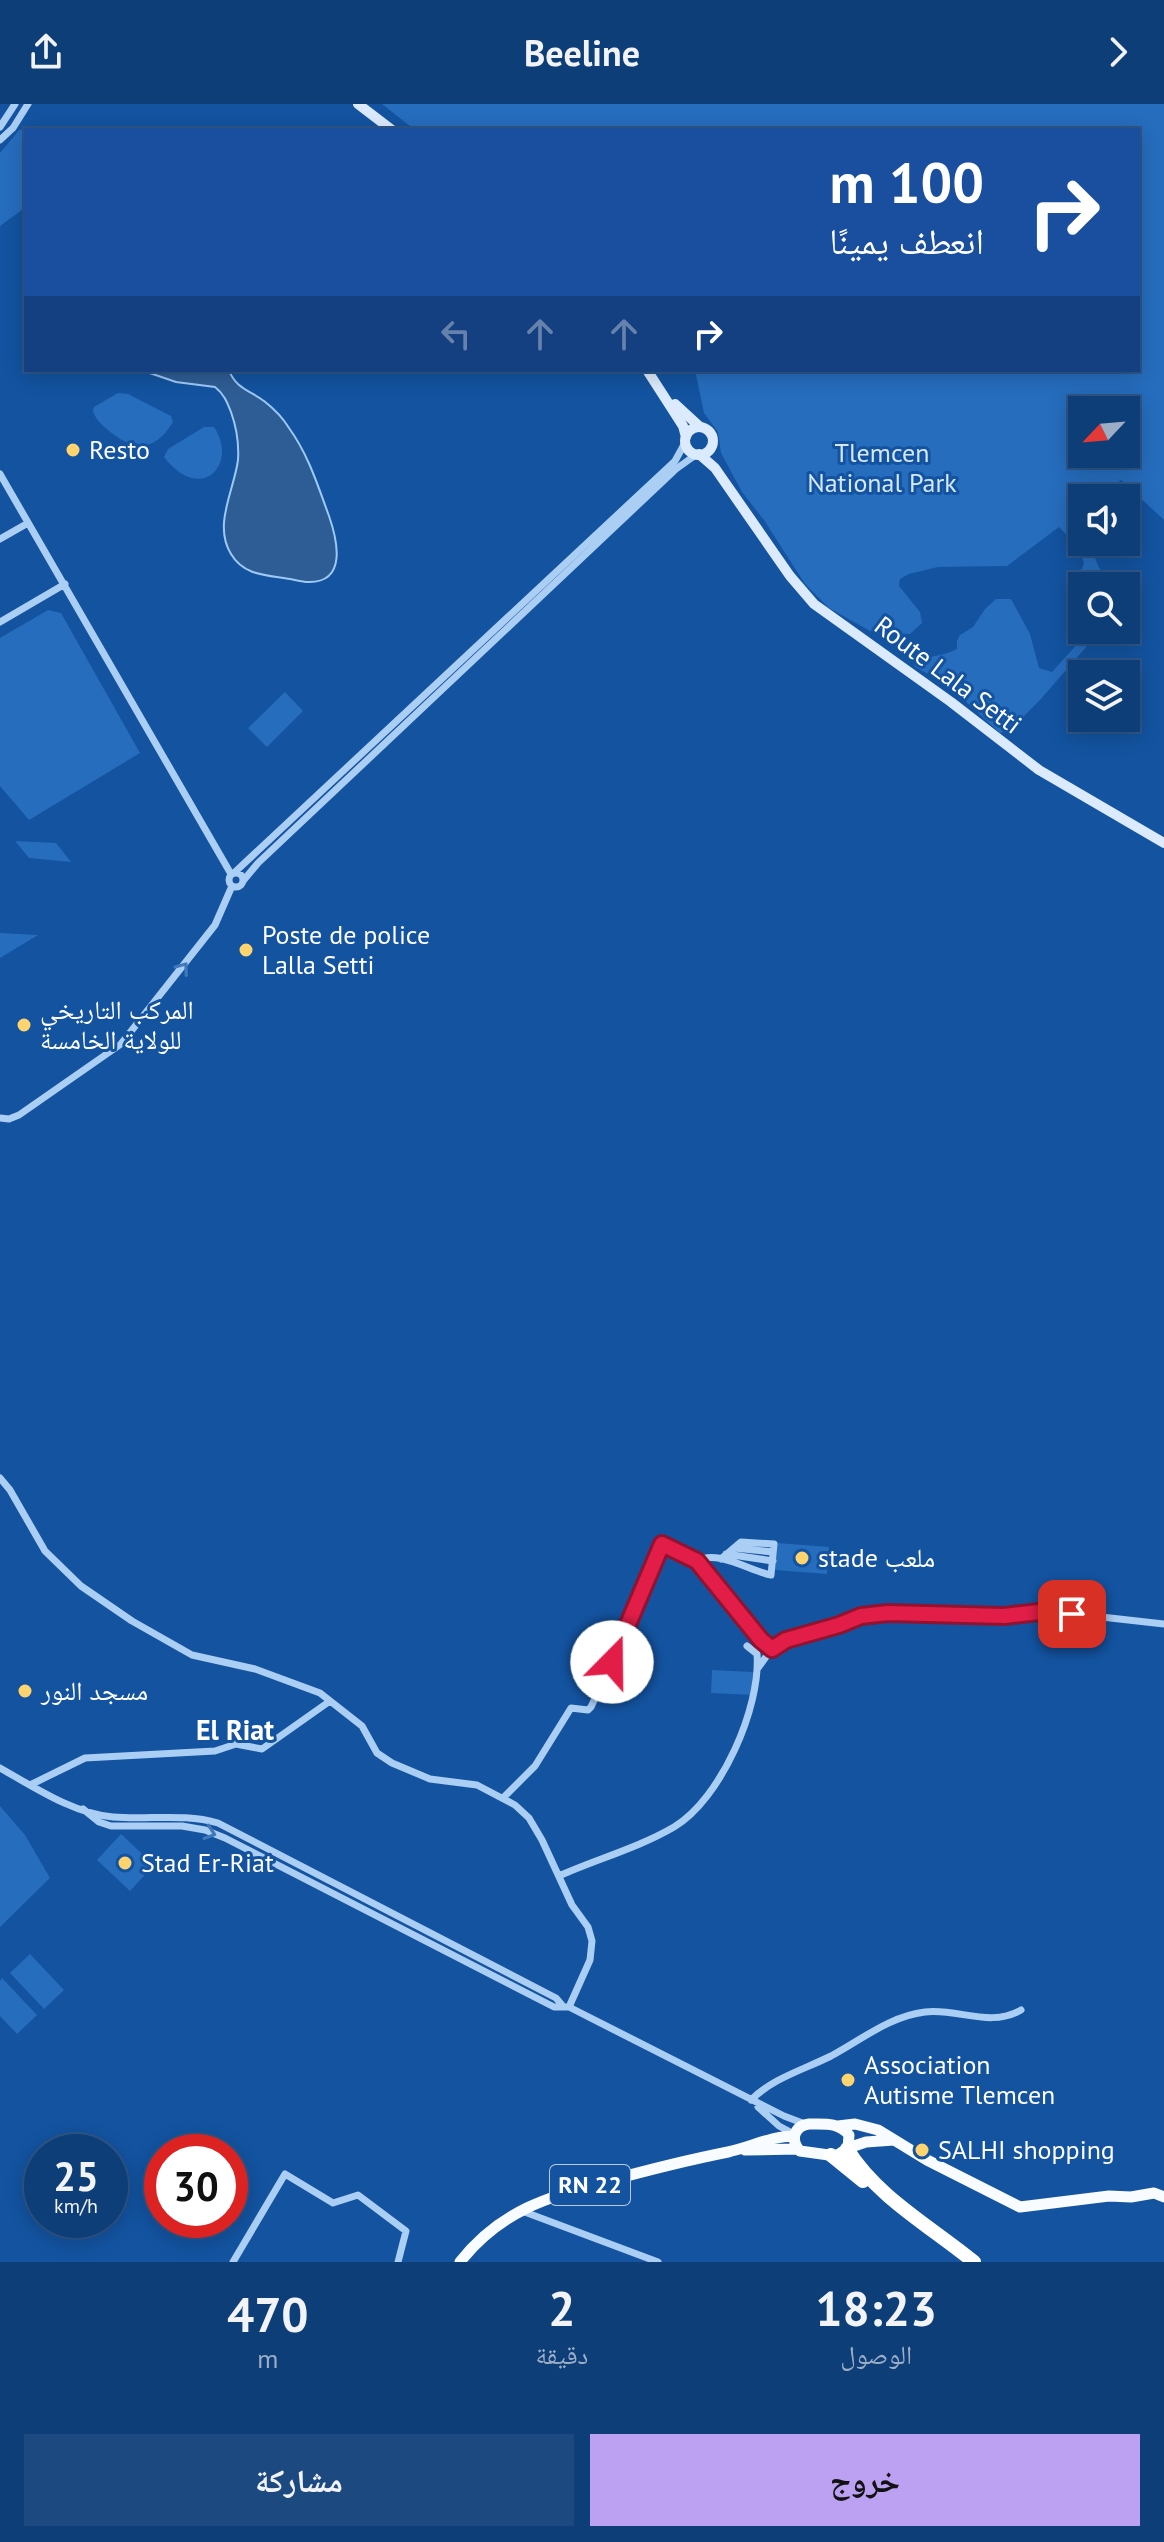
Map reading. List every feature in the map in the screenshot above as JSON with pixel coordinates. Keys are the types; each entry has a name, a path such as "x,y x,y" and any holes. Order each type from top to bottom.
{"highway":[{"path":"848,2149 862,2171 890,2198 974,2262"},
{"path":"831,2155 875,2191 890,2198"}],"main road":[{"path":"358,104 389,128"},
{"path":"648,372 683,426 690,450 711,464 740,504"},
{"path":"649,372 681,411 710,432 719,465 740,504"},
{"path":"686,439 692,429 700,427"},
{"path":"698,454 707,452 713,444"},
{"name":"Route Lala Setti","path":"740,504 790,576 814,604 913,674 1039,770 1164,843"},
{"path":"898,2140 875,2140 840,2155 808,2154 797,2149 794,2135 806,2124 863,2125 898,2140 927,2160 1020,2207 1109,2196 1131,2197 1154,2193 1164,2197"},
{"path":"838,2126 849,2135 848,2149"},
{"name":"RN 22","path":"460,2262 481,2240 520,2210 574,2189 794,2135"},
{"name":"RN 22","path":"741,2149 797,2149"}],"street":[{"path":"2,120 15,104"},
{"path":"0,140 13,128 28,104"},
{"path":"686,439 675,461 233,873 228,882 238,887 258,863 676,469 698,454"},
{"path":"0,474 233,873 241,875 243,881"},
{"path":"0,539 28,523"},
{"path":"0,622 65,584"},
{"path":"0,1118 19,1115 121,1044 215,925 232,886"},
{"path":"0,1478 45,1551 81,1586 132,1621 192,1655 255,1669 320,1693 362,1726 377,1753 392,1763 430,1779 477,1785 503,1798 529,1818 572,1905 588,1927 592,1941 590,1960 565,2006"},
{"path":"503,1798 535,1766 571,1708 588,1710 591,1707 617,1654 662,1544 697,1561 761,1640 772,1649"},
{"path":"734,1548 773,1552 772,1573 769,1575 723,1557 734,1548"},
{"path":"697,1561 706,1557 723,1557 773,1561"},
{"path":"758,1668 772,1649 786,1640 861,1616 888,1613 1004,1616 1048,1611 1164,1624"},
{"path":"559,1876 676,1826 696,1808 731,1757 750,1712 758,1668 757,1654 747,1646"},
{"path":"30,1785 85,1758 215,1751 236,1744 262,1749 330,1701"},
{"path":"0,1768 111,1826 182,1826 225,1838 554,2007 565,2006 751,2100 806,2124"},
{"path":"751,2100 771,2083 903,2017 939,2011 992,2019 1010,2016 1021,2010"},
{"path":"751,2100 779,2126 794,2135"},
{"path":"233,2262 285,2174 333,2203 358,2195 406,2231 398,2262"},
{"path":"520,2210 658,2262"}],"green space":[{"name":"Tlemcen National Park","path":"382,104 1164,104 1164,520 1140,498 1140,484 1125,484 1121,480 1116,484 1068,484 1068,536 1059,527 1007,566 938,567 909,574 900,579 899,586 920,612 922,623 910,634 872,632 829,608 805,584 742,492 721,453 718,432 704,413 695,372 1140,372 1140,128 412,128"},
{"path":"20,129 24,132 24,208 0,226 0,153"},
{"path":"118,393 128,394 171,416 173,422 151,444 135,445 118,438 97,419 93,411 94,407"},
{"path":"204,427 214,427 221,441 222,454 212,474 191,478 178,471 164,457 168,449"},
{"name":"Tlemcen National Park","path":"1082,556 1094,556 1102,572 1073,572 1082,569"},
{"path":"996,599 1011,599 1030,634 1039,668 1052,672 1077,644 1089,644 1075,660 1068,660 1068,668 1040,700 1010,730 1000,733 950,687 914,666 915,661 957,649 960,635 973,627"},
{"path":"48,610 61,613 140,753 29,820 0,786 0,638"},
{"path":"285,692 303,711 267,747 248,728"},
{"path":"15,841 56,843 71,862 29,858"},
{"path":"0,933 38,935 0,958"},
{"name":"stade ملعب","path":"777,1543 829,1547 827,1574 775,1570"},
{"path":"712,1670 753,1672 752,1695 711,1693"},
{"path":"0,1806 25,1835 50,1878 0,1927"},
{"name":"Stad Er-Riat","path":"121,1834 154,1865 130,1891 97,1860"},
{"path":"30,1954 64,1990 44,2009 10,1973"},
{"path":"2,1978 37,2015 17,2034 0,2016"}],"shaded area":[{"path":"147,372 230,372 239,385 264,401 287,424 307,459 332,525 336,558 329,575 321,580 304,582 249,571 236,561 226,543 224,531 238,454 231,412 215,387 176,382"}],"place":[{"name":"Resto","path":"73,450"},
{"name":"Poste de police Lalla Setti","path":"246,950"},
{"name":"المركب التاريخي للولاية الخامسة","path":"24,1025"},
{"name":"stade ملعب","path":"802,1558"},
{"name":"مسجد النور","path":"25,1691"},
{"name":"Stad Er-Riat","path":"125,1863"},
{"name":"Association Autisme Tlemcen","path":"848,2080"},
{"name":"SALHI shopping","path":"922,2150"}],"district":[{"name":"El Riat","path":"235,1730"}],"route":[{"path":"612,1662 662,1544 697,1561 761,1640 772,1649 786,1640 861,1616 888,1613 1004,1616 1048,1611 1072,1614"}]}
